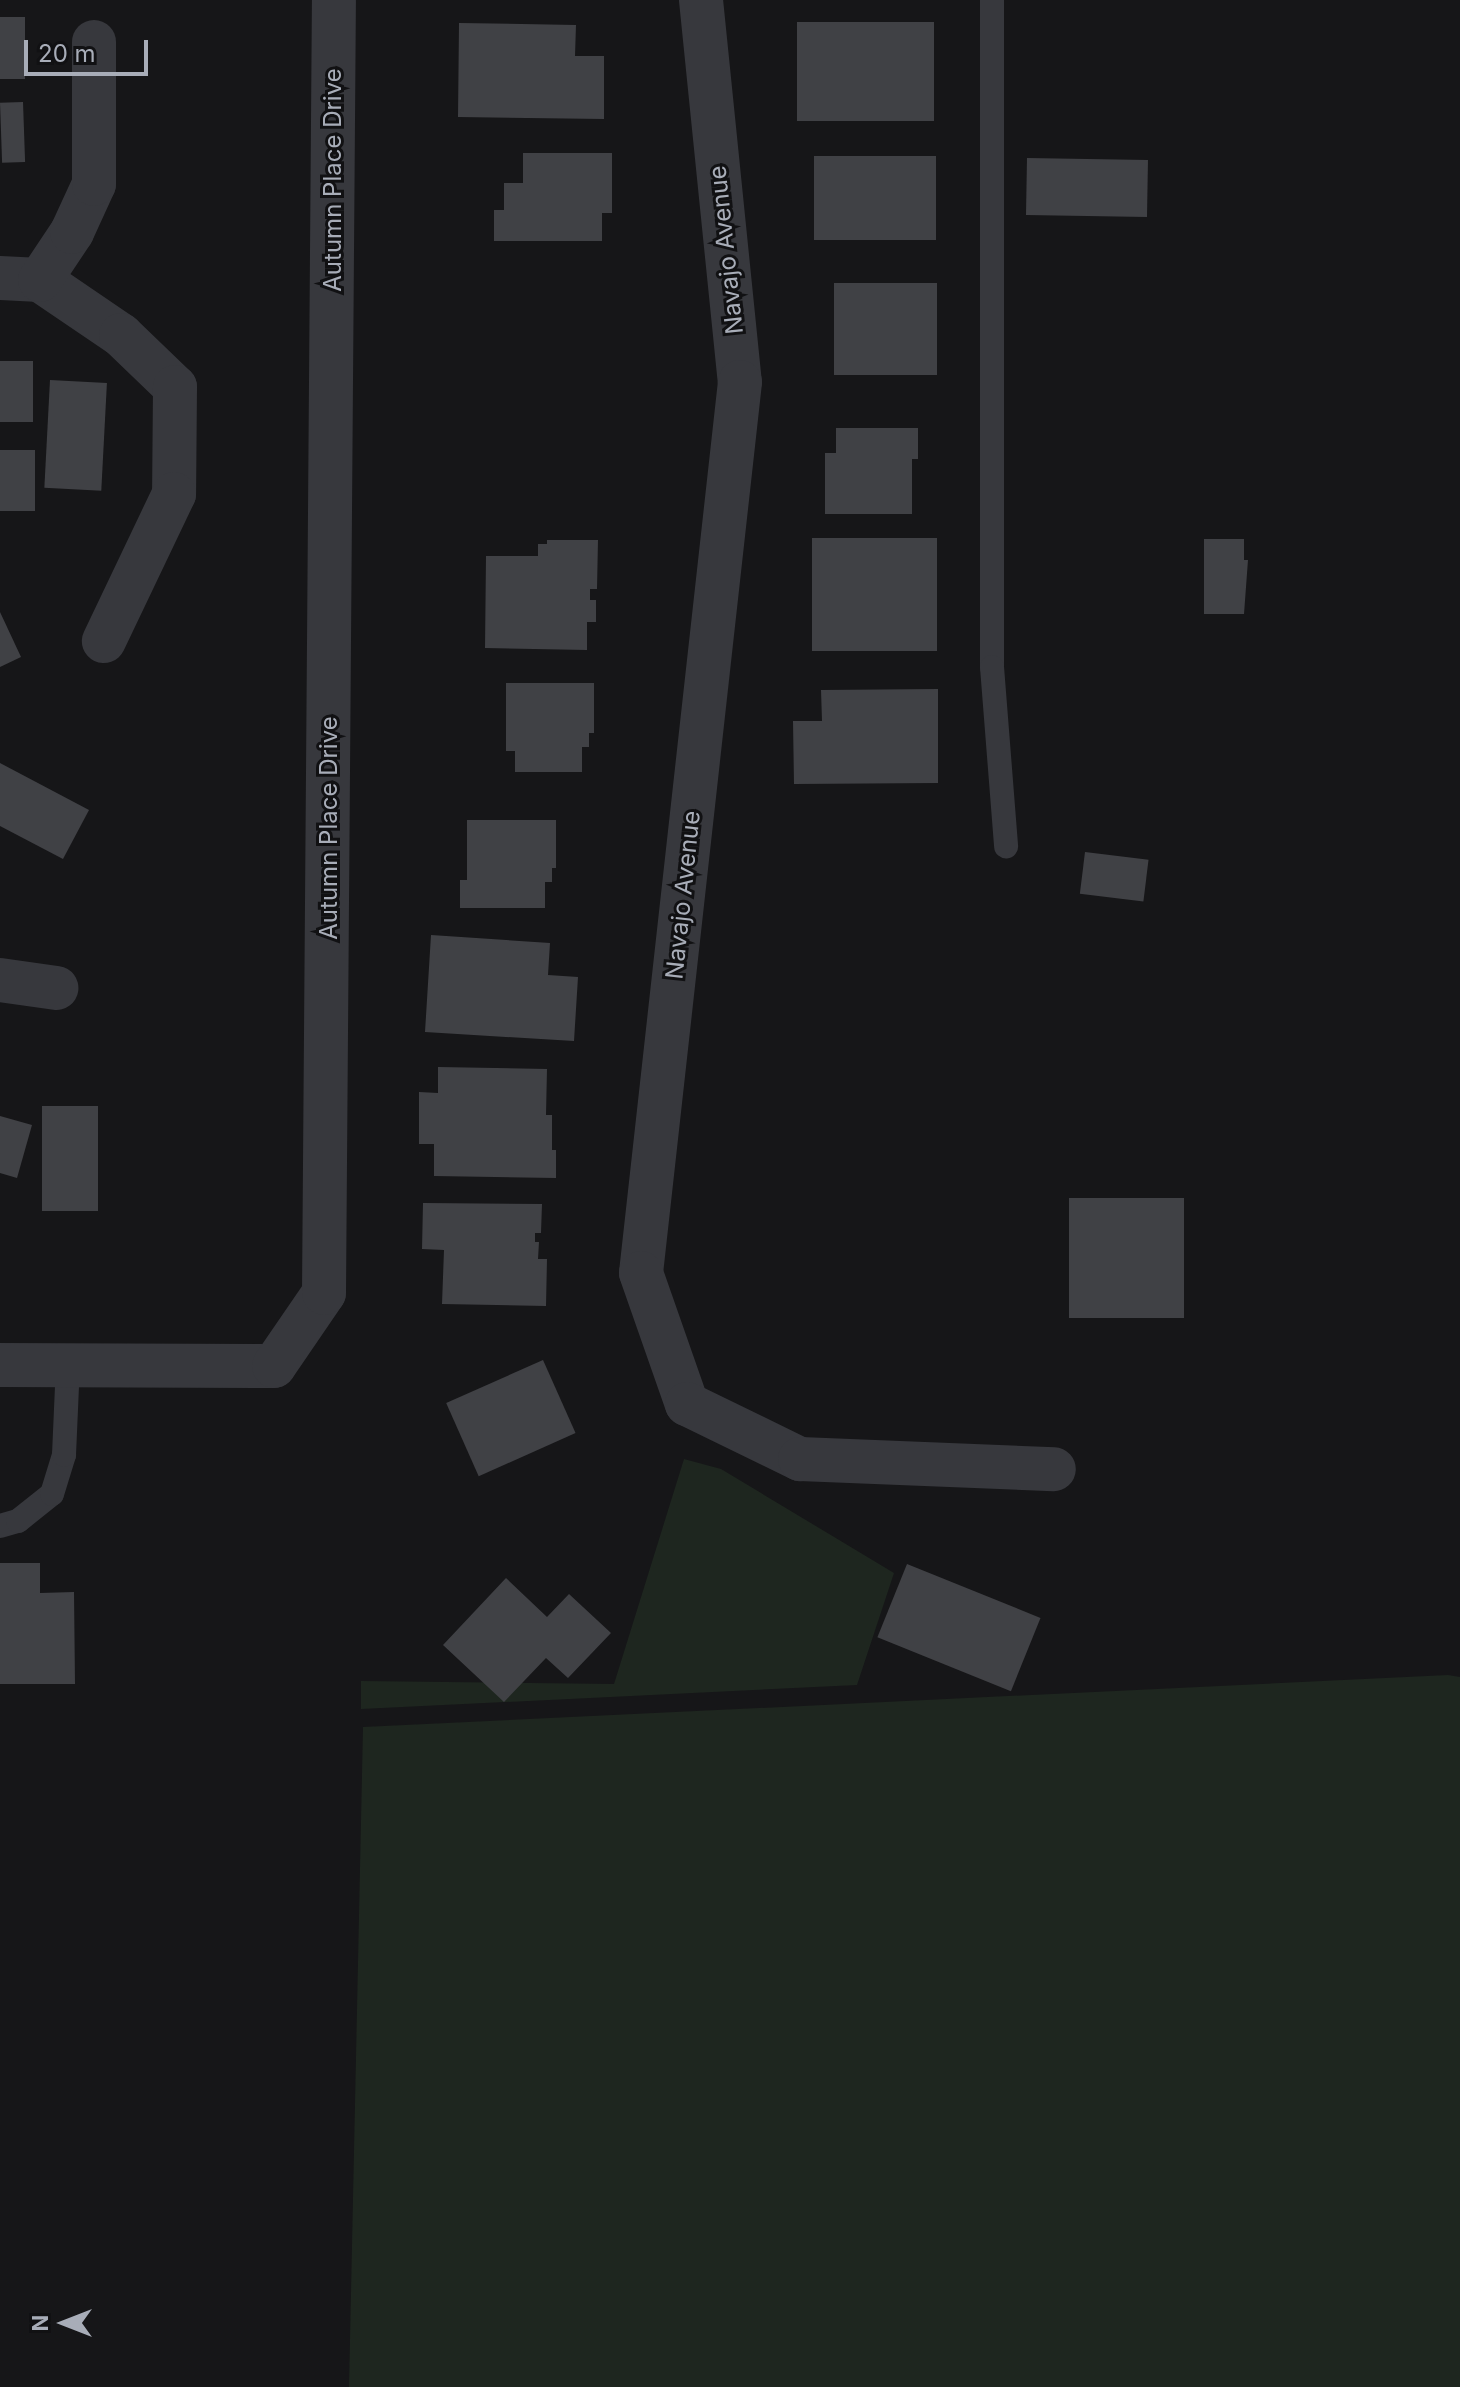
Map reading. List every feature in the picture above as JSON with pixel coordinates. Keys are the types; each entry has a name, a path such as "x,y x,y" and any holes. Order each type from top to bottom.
{"street":[{"name":"Autumn Place Drive","path":"0,1365 274,1366 324,1293 334,0"},
{"name":"Navajo Avenue","path":"701,0 740,382 641,1273 687,1404 800,1459 1054,1469"},
{"path":"94,42 94,184 72,232 20,279 121,335 175,387 174,494 104,641"},
{"path":"0,980 56,988"}],"lane":[{"path":"992,0 995,65 992,667 1006,846"},
{"path":"0,1526 18,1521 52,1494 64,1455 68,1365"}],"shaded area":[{"path":"684,1459 721,1469 894,1573 857,1685 361,1709 361,1681 614,1684"},
{"path":"1448,1675 1460,1677 1460,2387 349,2387 363,1727"}],"building":[{"path":"0,17 25,17 25,79 0,79"},
{"path":"797,22 934,22 934,121 797,121"},
{"path":"459,23 576,25 575,56 604,56 604,119 458,117"},
{"path":"23,102 25,162 2,163 0,103"},
{"path":"523,153 612,153 612,213 602,213 602,241 494,241 494,210 504,210 504,183 523,183"},
{"path":"814,156 936,156 936,240 814,240"},
{"path":"1027,158 1148,160 1147,217 1026,215"},
{"path":"834,283 937,283 937,375 834,375"},
{"path":"0,361 33,361 33,422 0,422"},
{"path":"50,380 107,383 101,491 44,488"},
{"path":"836,428 918,428 918,459 912,459 912,514 825,514 825,453 836,453"},
{"path":"0,450 35,450 35,511 0,511"},
{"path":"812,538 937,538 937,651 812,651"},
{"path":"1204,539 1244,539 1244,560 1248,560 1244,614 1204,614"},
{"path":"547,540 598,540 597,589 590,589 590,600 596,600 596,622 587,622 587,650 485,648 486,556 538,556 538,544 547,544"},
{"path":"0,612 21,657 0,667"},
{"path":"506,683 594,683 594,733 589,733 589,747 582,747 582,772 515,772 515,751 506,751"},
{"path":"938,689 938,783 794,784 793,721 822,721 821,690"},
{"path":"0,763 89,810 63,859 0,826"},
{"path":"467,820 556,820 556,868 552,868 552,882 545,882 545,908 460,908 460,880 467,880"},
{"path":"1085,852 1149,860 1143,901 1080,894"},
{"path":"431,935 550,943 548,975 578,977 574,1041 425,1032"},
{"path":"438,1067 547,1069 546,1115 552,1115 556,1178 434,1176 434,1144 419,1144 419,1092 438,1093"},
{"path":"42,1106 98,1106 98,1211 42,1211"},
{"path":"0,1116 32,1125 17,1178 0,1173"},
{"path":"1069,1198 1184,1198 1184,1318 1069,1318"},
{"path":"423,1203 542,1204 541,1233 535,1233 535,1242 539,1242 538,1259 547,1259 546,1306 442,1304 444,1250 422,1249"},
{"path":"543,1360 576,1433 479,1476 446,1403"},
{"path":"0,1563 40,1563 40,1593 74,1592 75,1684 0,1684"},
{"path":"907,1564 1041,1618 1011,1691 877,1637"},
{"path":"506,1578 547,1617 569,1594 611,1633 568,1678 546,1658 504,1702 443,1645"}]}
